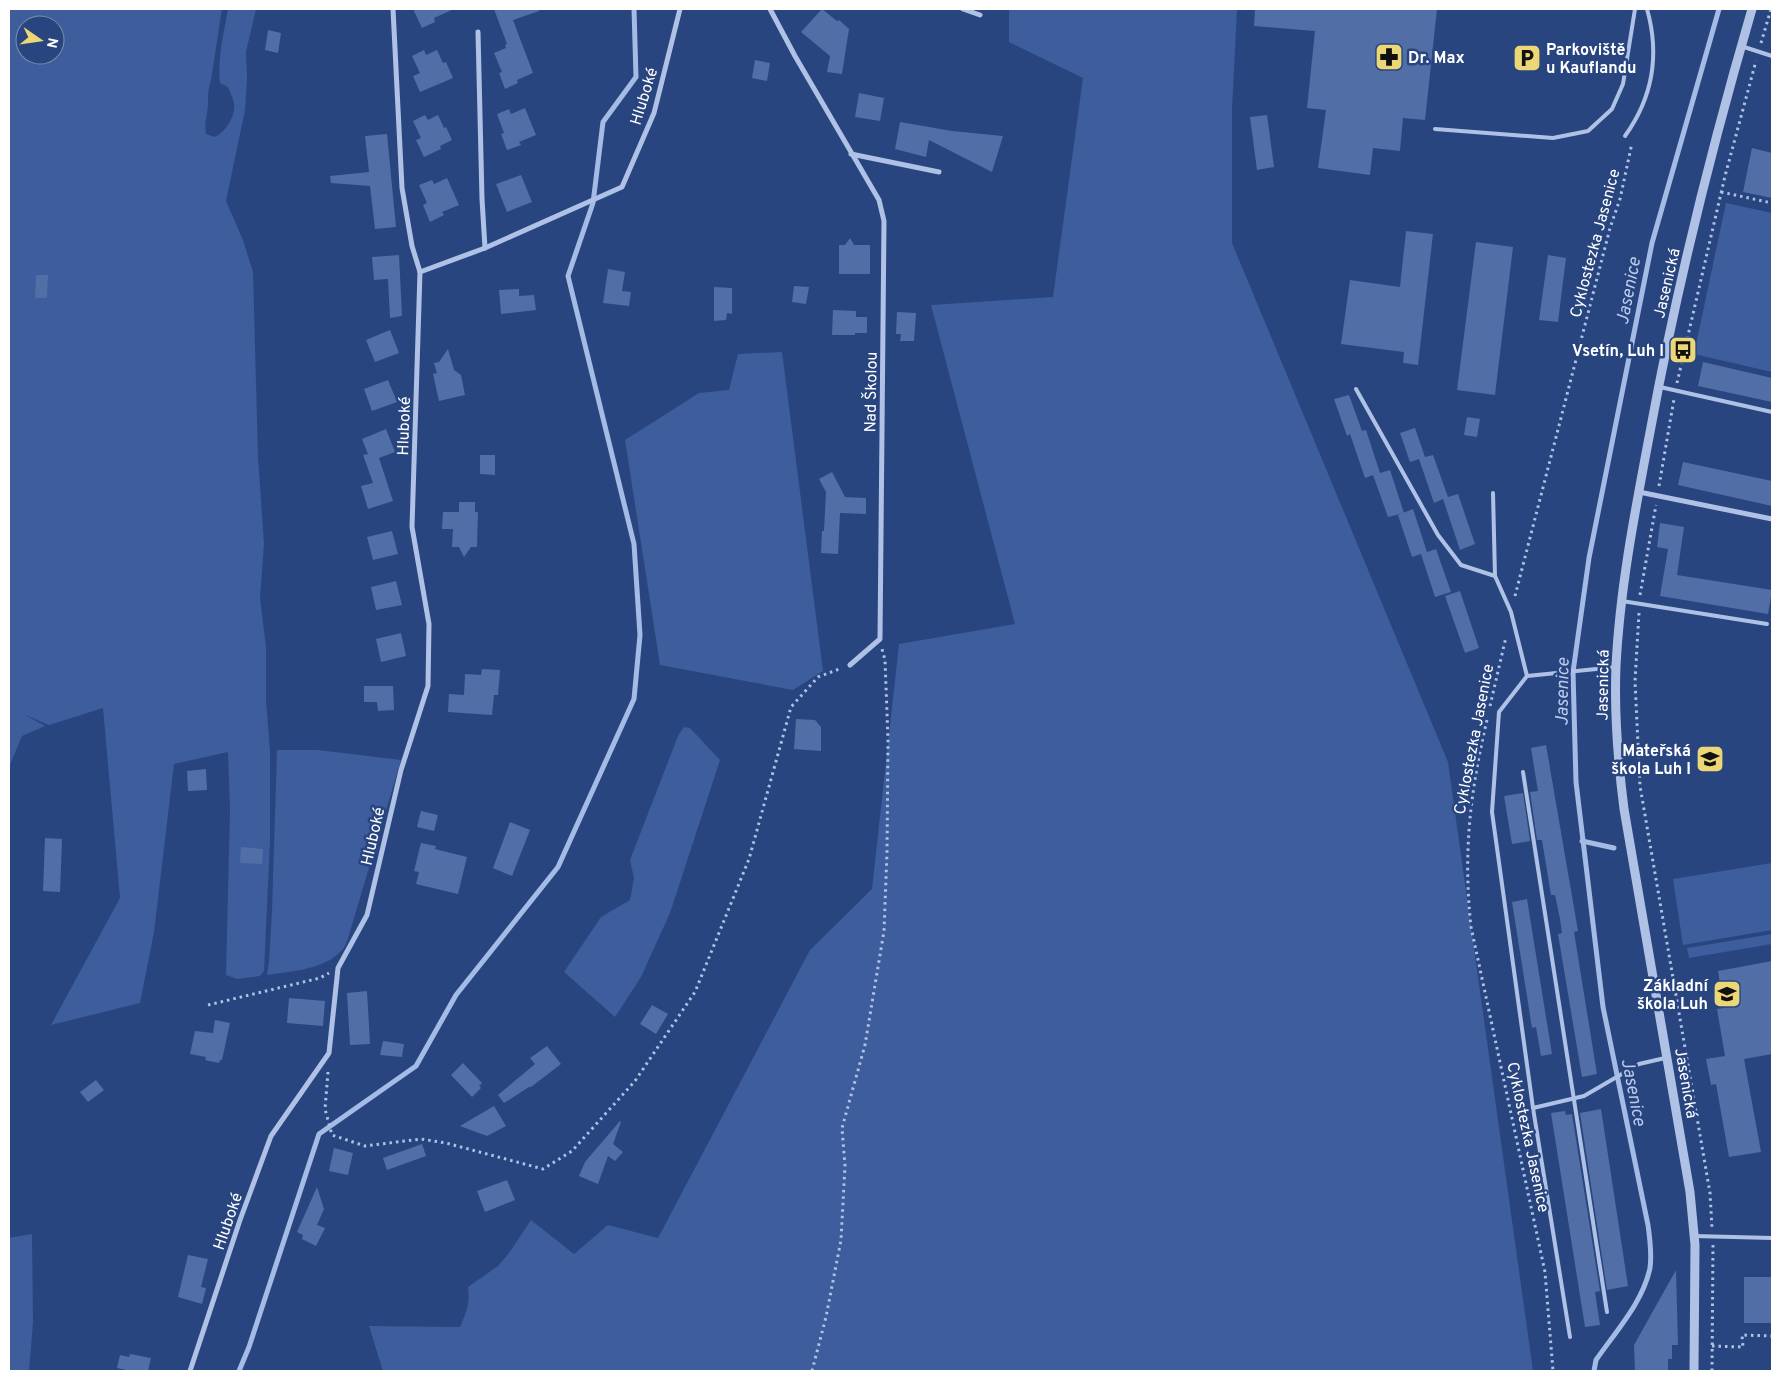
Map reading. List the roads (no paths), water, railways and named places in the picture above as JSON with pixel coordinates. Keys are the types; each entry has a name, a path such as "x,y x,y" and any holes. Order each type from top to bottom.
{"street":[{"name":"Hluboké","path":"190,1371 240,1220 271,1136 329,1054 338,968 367,915 400,770 428,686 429,624 412,527 420,272 412,246 402,188 393,9"},
{"name":"Hluboké","path":"420,272 485,248 622,187 654,113 680,9"},
{"name":"Nad Školou","path":"770,9 795,56 879,200 884,220 880,639 850,664"},
{"path":"963,9 980,16"},
{"name":"Jasenická","path":"1694,1371 1694,1236 1686,1161 1621,784 1618,749 1616,667 1622,601 1658,387 1685,266 1752,9"},
{"path":"478,32 485,248"},
{"path":"852,154 939,172"},
{"path":"1639,492 1772,519"}],"lane":[{"path":"1435,130 1553,138 1588,131 1612,109 1623,84 1635,9"},
{"path":"1625,136 1636,120 1645,100 1652,76 1655,48 1647,9"},
{"path":"1742,46 1772,56"},
{"path":"1658,387 1772,412"},
{"path":"1356,389 1438,534 1461,564 1495,576"},
{"path":"1493,493 1495,576 1511,612 1527,676"},
{"path":"1622,601 1767,624"},
{"path":"1570,1337 1533,1108 1492,812 1499,712 1527,676 1616,667"},
{"path":"1523,772 1607,1312"},
{"path":"1533,1108 1584,1096 1607,1084 1628,1069 1648,1061 1668,1058"},
{"path":"1694,1236 1772,1238"}],"waterway":[{"path":"239,1371 249,1347 319,1134 416,1066 456,995 558,867 634,699 640,635 634,544 568,276 593,203 603,122 636,77 634,9"},
{"name":"Jasenice","path":"1594,1371 1596,1360 1628,1316 1641,1293 1650,1268 1651,1252 1648,1225 1603,1007 1576,782 1573,672 1589,558 1652,243 1719,9"},
{"path":"1582,841 1614,848"}],"place":[{"name":"Dr. Max","path":"1389,57"},
{"name":"Parkoviště u Kauflandu","path":"1527,58"},
{"name":"Vsetín, Luh I","path":"1683,350"},
{"name":"Mateřská škola Luh I","path":"1710,759"},
{"name":"Základní škola Luh","path":"1727,994"}]}
